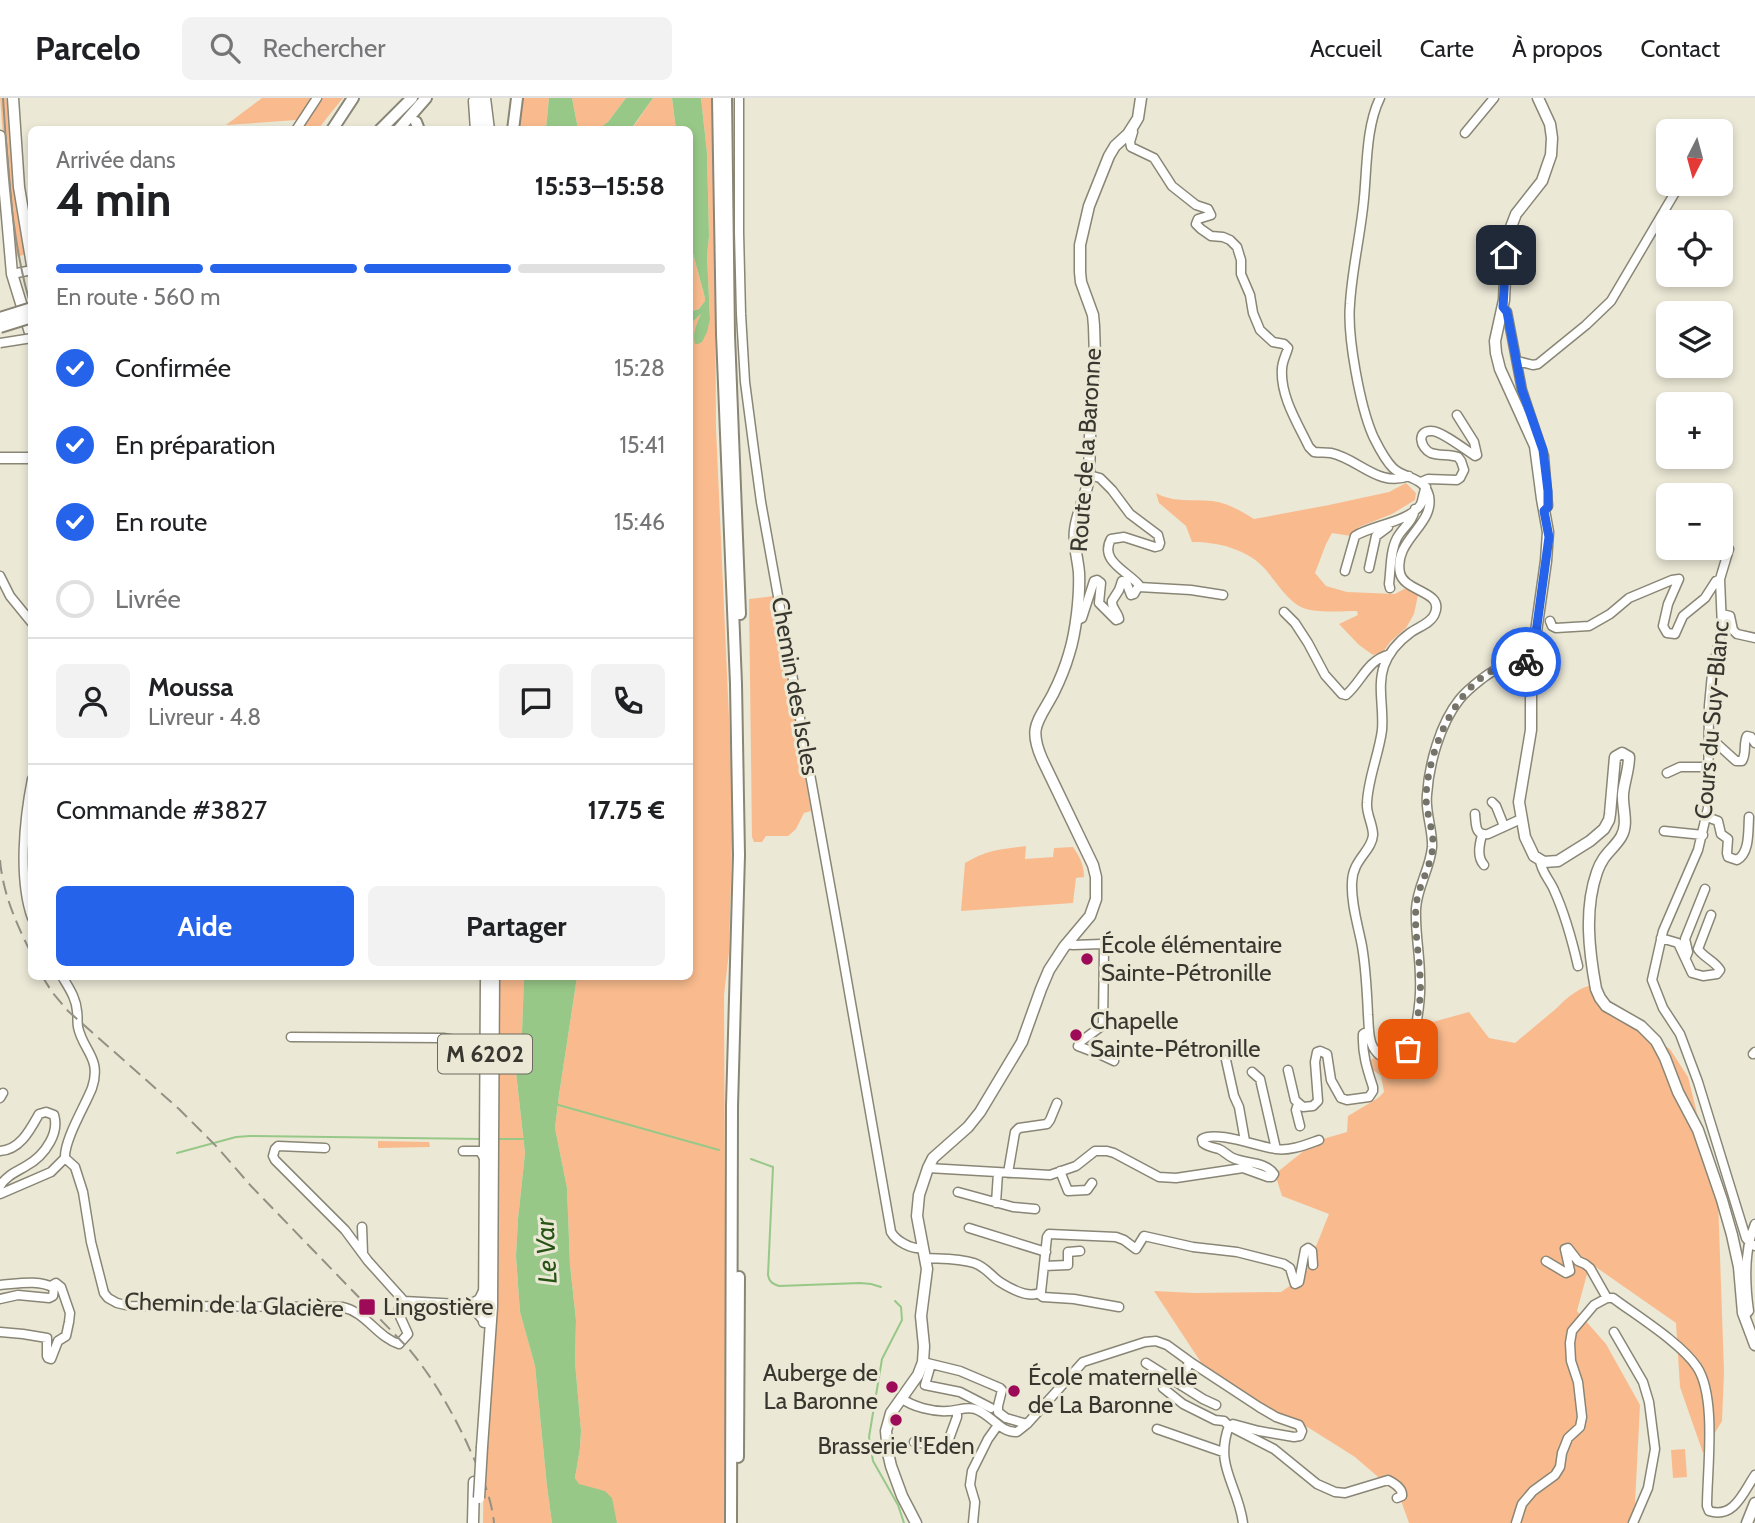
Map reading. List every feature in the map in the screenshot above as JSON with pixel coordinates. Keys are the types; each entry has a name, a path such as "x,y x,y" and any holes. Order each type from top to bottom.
{"highway":[{"path":"335,126 354,98"},
{"path":"384,126 412,98"},
{"path":"402,126 426,98"},
{"path":"514,126 517,98"},
{"path":"718,98 721,310 736,684 739,855 732,1106 731,1523"},
{"path":"726,98 729,323 745,777 746,901 740,1105 738,1523"},
{"path":"0,318 28,309"},
{"path":"0,327 28,318"}],"main road":[{"path":"13,98 19,187 28,242"},
{"path":"474,98 481,126"},
{"path":"485,98 488,126"},
{"name":"Route de la Baronne","path":"927,1363 921,1316 927,1276 917,1210 928,1168 933,1158 968,1127 980,1112 1022,1042 1045,978 1057,957 1092,911 1096,899 1093,865 1039,752 1035,730 1040,715 1060,679 1076,621 1079,582 1074,542 1089,475 1095,357 1093,315 1081,282 1080,245 1089,206 1108,156 1138,118 1141,98"},
{"path":"1538,98 1550,124 1551,155 1542,181 1516,214 1511,227 1507,245 1503,307 1496,333 1496,353 1500,369 1535,446 1549,537 1530,678 1532,715 1520,798 1521,818 1527,843 1538,859 1549,863 1564,858 1604,829 1610,814 1615,757 1622,753 1628,756 1623,791 1624,831 1600,863 1591,898 1589,929 1597,989 1606,1006 1640,1026 1656,1041 1698,1130 1734,1243 1744,1316 1755,1345"},
{"path":"0,136 12,274 28,325"},
{"path":"0,456 28,456"},
{"name":"M 6202","path":"483,980 482,984 486,990 485,1062 489,1132"},
{"name":"M 6202","path":"473,1523 474,1482 480,1445 492,1297 489,1132 494,980"},
{"name":"M 6202","path":"479,1523 485,1159 489,1144"},
{"path":"916,1523 895,1477 886,1441 888,1421 927,1363"},
{"path":"1747,1523 1755,1503"}],"street":[{"path":"299,126 317,98"},
{"path":"474,98 475,126"},
{"name":"Chemin des Iscles","path":"739,98 739,260 743,352 761,502 891,1232 894,1237 924,1253"},
{"path":"1380,98 1372,121 1350,302 1350,327 1362,398 1371,431 1390,465 1423,485 1429,498 1429,508 1403,547 1399,564 1401,577 1409,586 1433,598 1436,606 1436,612 1427,622 1402,639 1390,654 1381,675 1382,726 1367,798 1367,813 1373,835 1356,864 1352,880 1352,898 1367,981 1371,1041 1385,1059 1395,1060 1404,1055 1414,1033 1420,983 1416,910 1433,844 1426,797 1432,762 1448,719 1460,698 1486,675 1509,664 1532,662"},
{"path":"1465,133 1494,98"},
{"path":"1132,128 1130,147 1154,158 1172,186 1196,205 1208,209 1211,215 1198,219 1196,224 1211,236 1223,237 1237,247 1241,274 1260,330 1273,341 1288,348 1282,368 1285,395 1309,447 1314,452 1332,453 1387,479 1409,476"},
{"path":"1517,361 1538,365 1611,301 1673,196"},
{"path":"12,274 28,268"},
{"path":"1503,307 1507,312 1522,390 1544,456 1548,506 1544,511"},
{"path":"0,343 28,339"},
{"path":"1345,571 1355,536 1415,509 1421,503 1423,485 1428,479 1460,478 1464,470 1458,457 1431,453 1424,448 1421,440 1425,432 1439,433 1475,456 1477,454 1474,442 1457,415"},
{"path":"1089,475 1100,478 1112,489 1130,514 1160,539 1159,546 1155,547 1124,537 1111,539 1108,543 1108,554 1112,563 1139,587"},
{"path":"1390,588 1394,543 1414,515 1415,509"},
{"path":"1369,568 1376,536 1395,520"},
{"name":"Cours du Suy-Blanc","path":"1726,560 1720,579 1720,640 1712,674 1709,706 1707,817 1698,850 1661,938 1652,980 1663,1008 1679,1034 1698,1083 1736,1206 1752,1245"},
{"path":"0,576 10,596 28,618"},
{"path":"1550,621 1555,628 1589,626 1610,614 1629,598 1679,579 1668,604 1663,626 1667,633 1675,634 1683,616 1705,598 1720,579"},
{"path":"1076,621 1082,618 1094,581 1101,583 1099,603 1116,620 1119,617 1112,601 1122,581 1126,582 1130,595 1139,587"},
{"path":"1139,587 1223,595"},
{"path":"1284,612 1294,623 1325,675 1342,694 1346,695 1364,671 1377,660 1390,654"},
{"path":"1721,614 1730,616 1733,630 1737,634 1755,638"},
{"path":"1709,740 1714,741 1736,761 1742,761 1744,757 1747,736 1755,743"},
{"path":"1667,773 1680,767 1709,767"},
{"path":"28,801 24,862 28,907"},
{"path":"1492,802 1504,826"},
{"path":"1475,814 1476,828 1482,835 1521,818"},
{"path":"1707,817 1717,821 1721,834 1728,839 1728,857 1737,860 1742,858 1746,848 1749,817"},
{"path":"1664,831 1703,835"},
{"path":"1482,835 1479,856 1484,865"},
{"path":"1538,859 1553,887 1578,966"},
{"path":"1685,960 1688,953 1685,939 1705,890"},
{"path":"1661,938 1678,943 1692,974 1717,974 1720,971 1717,965 1698,949 1711,915"},
{"path":"1067,943 1102,944 1104,947 1103,1025 1078,1046 1114,1061"},
{"path":"0,1194 51,1172 65,1160 67,1144 92,1086 95,1069 92,1054 78,1027 77,1008 64,980"},
{"path":"1288,1070 1294,1100 1309,1107 1316,1104 1315,1062 1317,1052 1321,1051 1327,1054 1331,1080 1341,1098 1365,1099 1371,1094 1373,1087 1364,1059 1363,1034 1369,1030"},
{"path":"467,1046 486,1032"},
{"path":"291,1037 373,1042 443,1038 467,1046 481,1054 485,1062"},
{"path":"467,1046 467,1058"},
{"path":"1226,1060 1245,1141"},
{"path":"1252,1072 1260,1079 1276,1149"},
{"path":"1008,1173 1015,1132 1019,1128 1045,1125 1058,1103"},
{"path":"1298,1104 1296,1110 1300,1126"},
{"path":"0,1152 17,1146 39,1114 46,1112 54,1115 55,1131 45,1151 29,1165 4,1179 0,1186"},
{"path":"928,1168 1050,1175 1076,1166 1095,1152 1107,1150 1158,1177 1176,1178 1243,1168 1272,1177 1275,1174 1273,1170 1233,1158 1220,1149 1206,1146 1202,1139 1214,1136 1276,1149 1295,1148 1319,1140"},
{"path":"325,1148 278,1146 273,1156 345,1230 404,1301 459,1304 474,1302 479,1299 485,1285"},
{"path":"463,1151 480,1151 485,1159"},
{"name":"Chemin de la Glacière","path":"65,1160 77,1170 86,1202 91,1242 101,1286 108,1298 117,1303 130,1306 342,1307 355,1310 399,1344 408,1334 398,1310 404,1301"},
{"path":"1060,1171 1066,1191 1087,1190 1091,1183"},
{"path":"994,1202 996,1173"},
{"path":"958,1192 1013,1207 1035,1209"},
{"path":"1744,1316 1749,1309 1746,1289 1755,1224"},
{"path":"362,1227 363,1254"},
{"path":"969,1228 1046,1252"},
{"path":"1039,1294 1049,1234 1116,1237 1134,1249 1139,1247 1144,1236 1193,1247 1237,1252 1284,1264 1290,1268 1295,1284 1299,1282 1305,1250 1308,1248 1312,1251 1312,1265"},
{"path":"1546,1261 1566,1273 1570,1270 1565,1249 1568,1248 1578,1261 1590,1268 1607,1298"},
{"path":"1044,1266 1068,1265 1069,1252 1080,1251"},
{"path":"924,1253 977,1264 988,1270 998,1281 1033,1295 1119,1307"},
{"path":"0,1285 38,1283 51,1286 56,1283 61,1287 70,1313 66,1336 58,1341 50,1359 47,1356 46,1337 0,1332"},
{"path":"0,1298 27,1295 49,1298 55,1292 51,1286"},
{"path":"1517,1523 1522,1504 1533,1491 1555,1475 1569,1438 1580,1427 1582,1417 1578,1382 1571,1362 1572,1331 1594,1305 1607,1298 1613,1298 1675,1344 1698,1367 1706,1390 1708,1408 1709,1511 1718,1514 1728,1511 1755,1475"},
{"path":"459,1304 476,1312 484,1321"},
{"path":"1614,1332 1643,1382 1655,1449 1648,1488 1633,1523"},
{"path":"901,1398 917,1406 947,1412 972,1408 1012,1433 1027,1424 1083,1362 1156,1340 1259,1407 1276,1417 1299,1425 1302,1431 1300,1436 1294,1437 1259,1432 1233,1424 1229,1426"},
{"path":"1182,1386 1189,1361"},
{"path":"991,1408 960,1392 925,1385 927,1363 960,1371 1000,1388 999,1412 1006,1418 1027,1424"},
{"path":"1146,1363 1216,1405"},
{"path":"1163,1388 1183,1404 1215,1420 1224,1421 1274,1449 1317,1484 1335,1492 1345,1493 1388,1480 1400,1488 1402,1496 1397,1498"},
{"path":"914,1442 946,1447 957,1410"},
{"path":"973,1523 975,1502 970,1485 972,1471 988,1439 999,1425"},
{"path":"1229,1426 1224,1438 1223,1452 1226,1471 1232,1482 1243,1523"},
{"path":"1157,1429 1223,1452"}],"shaded area":[{"path":"0,98 6,98 12,122 26,254 13,258"},
{"path":"262,98 312,98 297,120 226,125"},
{"path":"322,98 343,98 320,126 303,126"},
{"path":"522,98 549,98 546,126 518,126"},
{"path":"572,98 626,98 603,126 577,126"},
{"path":"653,98 672,98 676,126 634,126"},
{"path":"701,98 714,98 716,428 733,808 729,952 724,995 724,1523 617,1523 605,1491 579,1485 575,1478 581,1431 575,1362 576,1320 570,1265 567,1188 555,1128 577,980 693,980 693,321 702,313 710,319 707,153"},
{"path":"693,253 705,298 699,309 693,311"},
{"path":"1406,483 1416,493 1415,500 1392,514 1359,527 1351,536 1332,533 1315,573 1326,586 1347,592 1395,594 1406,588 1418,595 1414,614 1406,628 1383,652 1373,655 1339,624 1358,615 1357,611 1319,611 1299,606 1259,563 1242,552 1212,543 1192,542 1186,526 1159,503 1156,493 1177,499 1218,502 1254,519 1389,492"},
{"path":"774,596 811,811 804,813 796,829 788,836 766,836 762,842 754,842 749,599"},
{"path":"1026,846 1025,859 1053,857 1054,848 1073,847 1081,861 1084,877 1076,878 1073,903 961,911 965,863 987,853"},
{"path":"498,980 524,980 522,1033 516,1072 525,1153 516,1256 520,1312 535,1366 552,1523 483,1523 494,1351"},
{"path":"1592,985 1597,1003 1613,1016 1670,1049 1688,1077 1718,1198 1724,1372 1722,1421 1703,1453 1680,1387 1676,1323 1590,1263 1577,1311 1606,1344 1640,1405 1634,1523 1409,1523 1399,1495 1355,1457 1206,1370 1154,1291 1281,1292 1304,1276 1329,1214 1282,1196 1275,1174 1316,1141 1347,1132 1348,1116 1384,1092 1381,1076 1373,1070 1369,1061 1375,1057 1391,1063 1406,1062 1417,1050 1429,1023 1469,1012 1489,1038 1515,1043 1569,997"},
{"path":"378,1141 429,1142 430,1147 378,1148"},
{"path":"1685,1449 1687,1477 1673,1478 1671,1450"}],"water":[{"path":"549,98 572,98 577,126 546,126"},
{"path":"626,98 653,98 633,126 602,126"},
{"path":"672,98 701,98 707,153 710,319 707,332 698,344 695,344 694,336 701,314 693,321 693,311 699,309 705,298 693,253 693,126 676,126"},
{"name":"Le Var","path":"524,980 577,980 555,1128 567,1188 570,1265 576,1320 575,1362 581,1431 575,1478 579,1484 605,1491 612,1498 617,1523 552,1523 535,1366 520,1312 516,1256 525,1153 516,1072 522,1033"}],"waterway":[{"path":"555,1104 719,1150"},
{"path":"177,1153 236,1137 250,1136 482,1139"},
{"path":"498,1139 524,1139"},
{"path":"751,1159 773,1167 768,1275 772,1282 779,1286 860,1283 881,1287"},
{"path":"895,1301 901,1307 902,1320 882,1359 869,1437 873,1461 898,1505 904,1523"}],"tram line":[{"path":"3,98 15,232 28,295"}],"railway":[{"path":"0,860 7,898 28,946"},
{"path":"44,980 68,1011 179,1109 217,1147 251,1186 409,1349 426,1371 466,1441 487,1491 494,1523"}],"way so far":[{"path":"1408,1049 1414,1033 1420,996 1416,910 1433,844 1426,797 1434,755 1448,719 1460,698 1486,675 1504,665 1526,662"}],"place":[{"name":"École élémentaire Sainte-Pétronille","path":"1087,959"},
{"name":"Chapelle Sainte-Pétronille","path":"1076,1035"},
{"name":"Lingostière","path":"367,1307"},
{"name":"Auberge de La Baronne","path":"892,1387"},
{"name":"École maternelle de La Baronne","path":"1014,1391"},
{"name":"Brasserie l'Eden","path":"896,1420"}],"route":[{"path":"1506,255 1503,307 1507,310 1522,390 1543,450 1548,491 1548,507 1544,511 1549,535 1546,561 1532,662 1526,662"}]}
